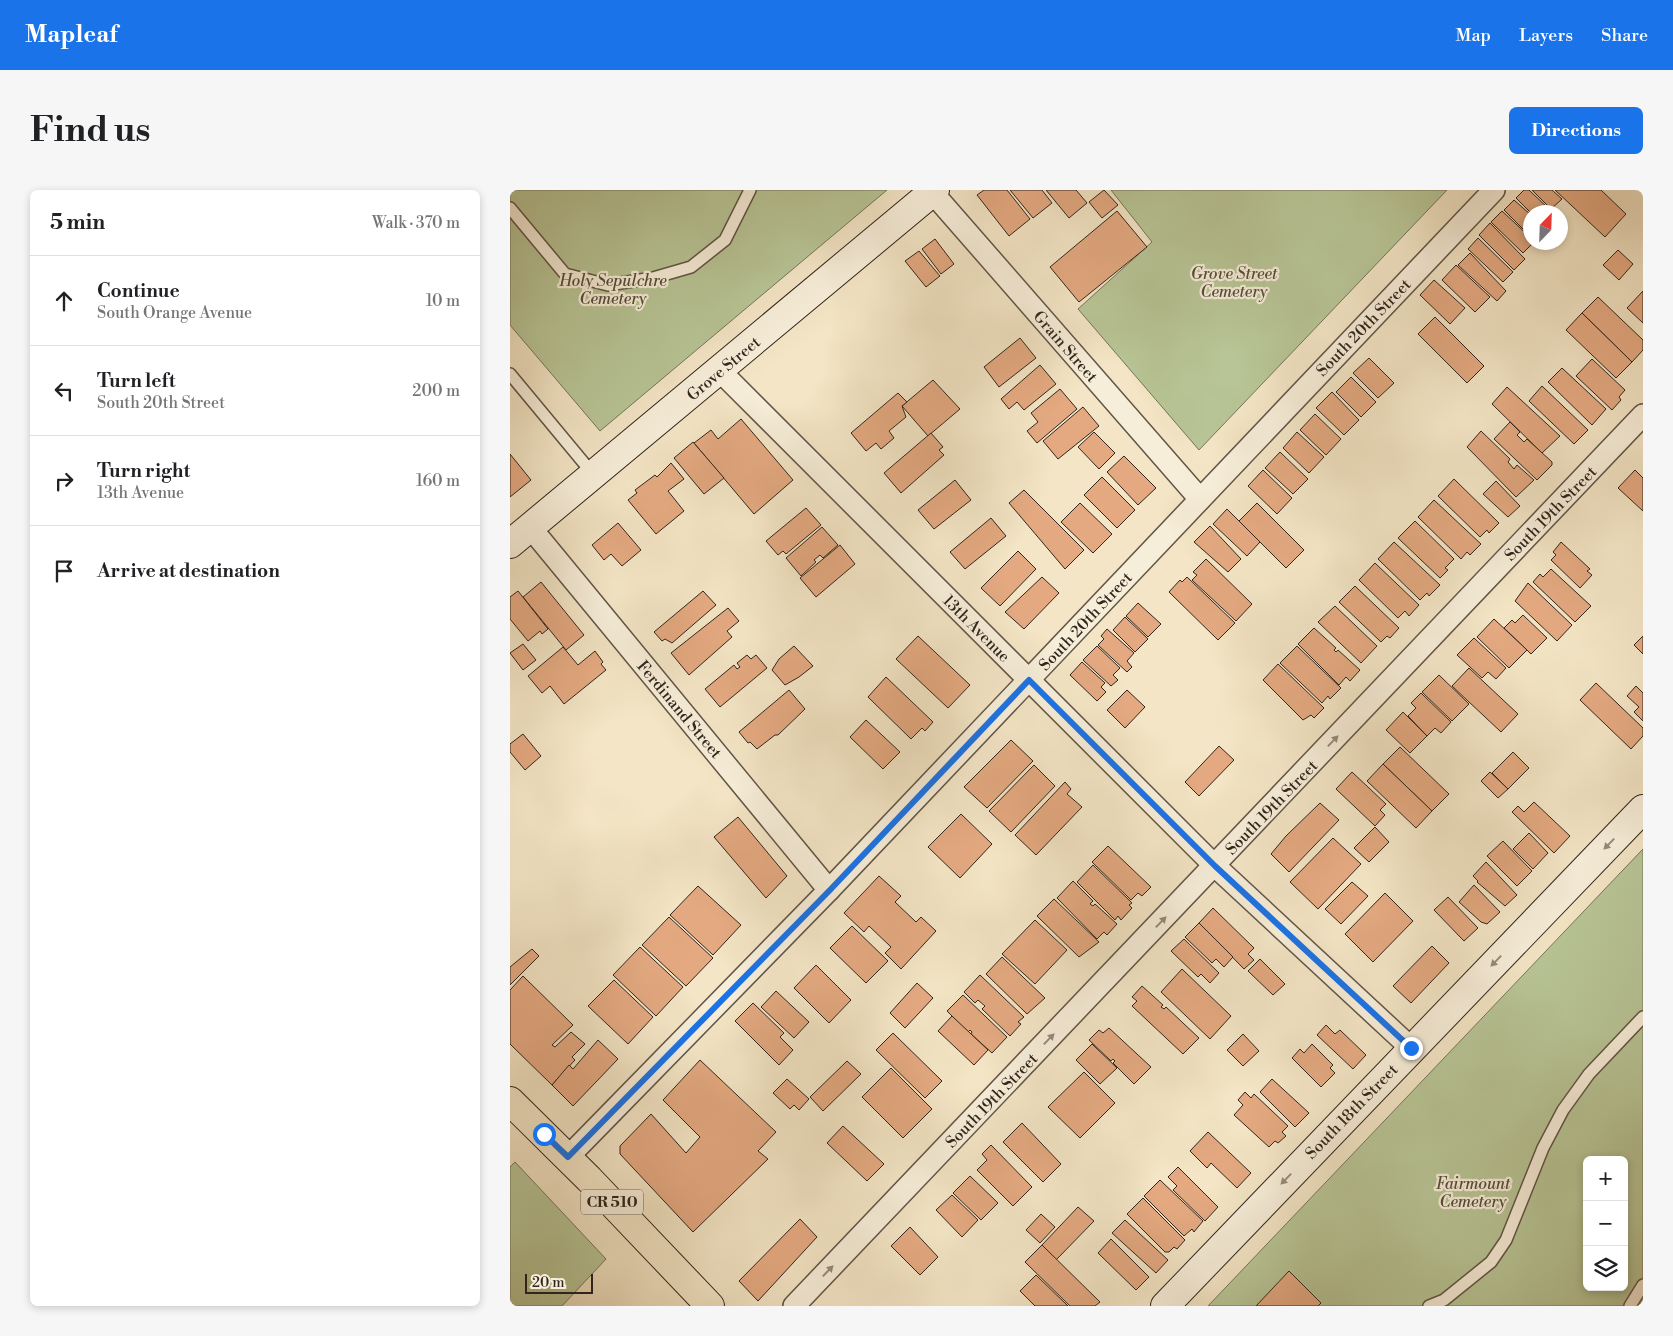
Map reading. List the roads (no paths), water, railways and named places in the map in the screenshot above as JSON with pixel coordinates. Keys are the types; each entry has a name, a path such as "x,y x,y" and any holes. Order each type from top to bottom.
{"main road":[{"name":"CR 510","path":"510,1101 568,1157 710,1306"}],"street":[{"name":"South 20th Street","path":"568,1157 830,890 1494,190"},
{"name":"Grain Street","path":"933,191 1200,499"},
{"name":"Grove Street","path":"520,536 720,371 933,191"},
{"name":"13th Avenue","path":"720,371 1215,866 1411,1048"},
{"name":"South 19th Street","path":"794,1306 1643,415"},
{"name":"Ferdinand Street","path":"520,536 830,890"},
{"name":"South 18th Street","path":"1165,1306 1411,1048 1643,809"}],"lane":[{"path":"510,208 565,274 608,285 653,278 691,267 725,240 750,190"},
{"path":"510,374 593,474"},
{"path":"1429,1306 1444,1300 1491,1262 1506,1240 1543,1148 1563,1110 1589,1074 1643,1017"},
{"path":"1630,1306 1643,1285"}],"park label":[{"name":"Grove Street Cemetery","path":"1234,282"},
{"name":"Holy Sepulchre Cemetery","path":"613,289"},
{"name":"Fairmount Cemetery","path":"1473,1192"}]}
